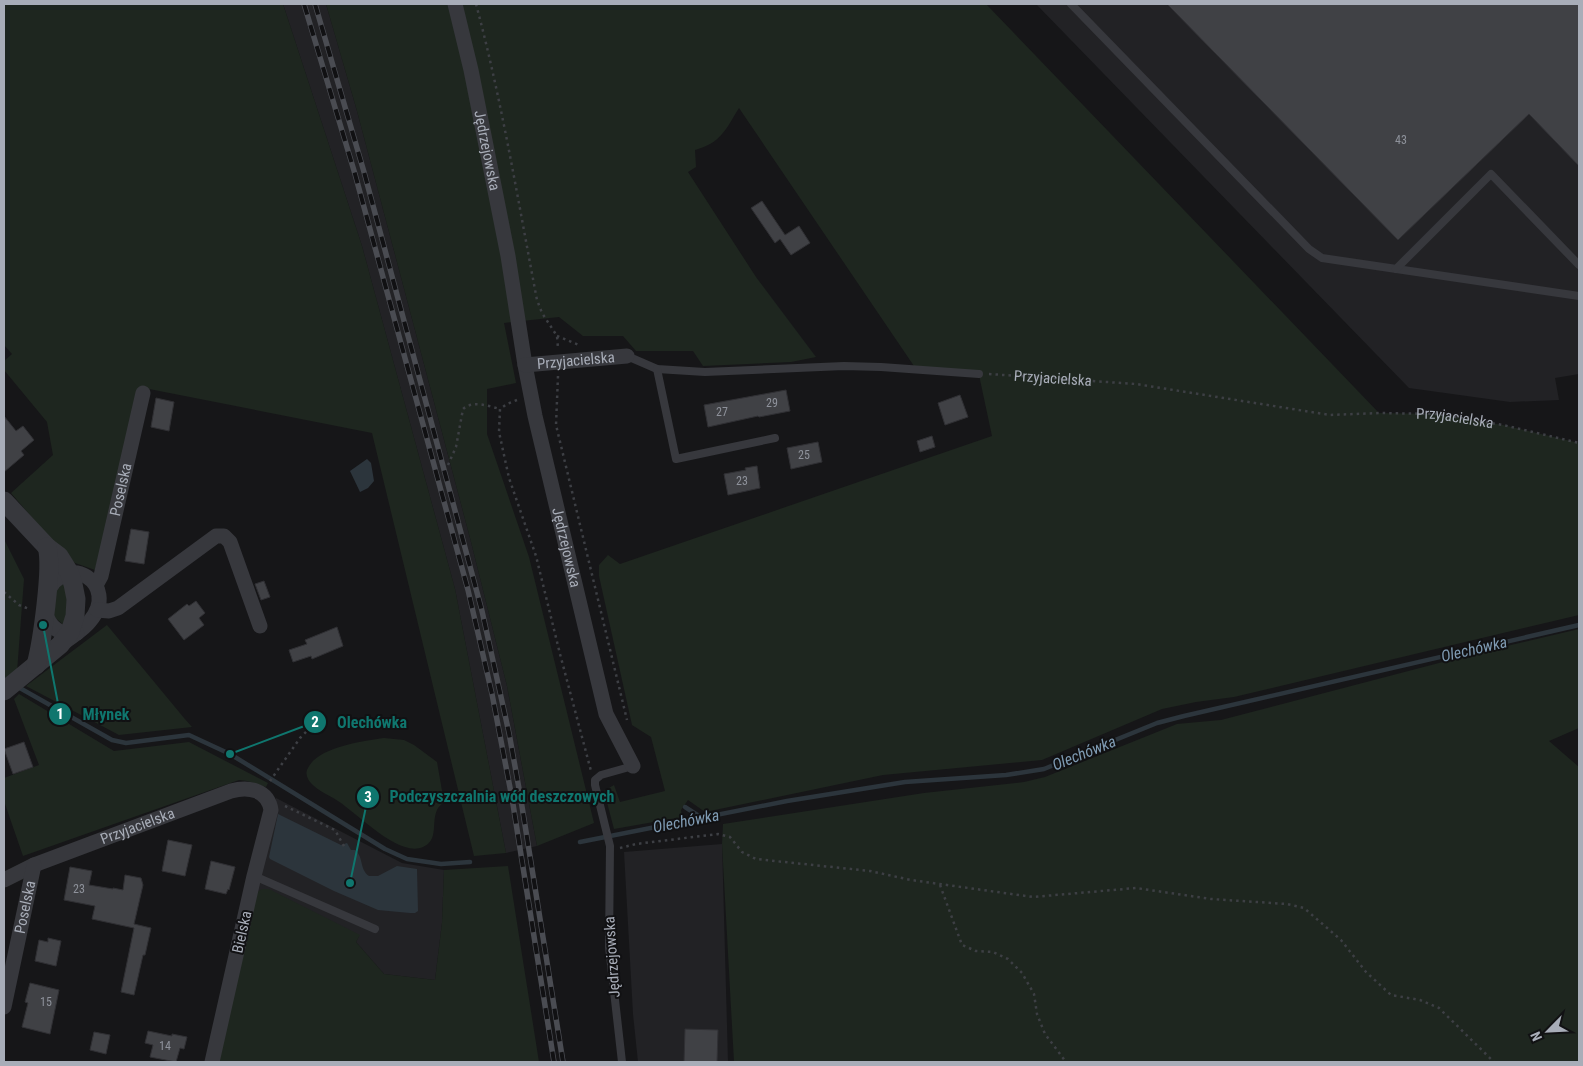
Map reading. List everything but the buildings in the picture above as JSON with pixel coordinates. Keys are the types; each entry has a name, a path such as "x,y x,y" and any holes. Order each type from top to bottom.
{"street":[{"name":"Jędrzejowska","path":"455,4 471,70 508,256 530,394 606,714 633,766"},
{"name":"Przyjacielska","path":"525,365 627,356"},
{"name":"Poselska","path":"96,585 101,576 143,393"},
{"path":"4,501 59,556 69,572 74,584 76,599 74,616 68,637"},
{"path":"98,610 109,611 118,608 216,536 224,536 230,542 260,626"},
{"path":"36,665 50,559 47,546"},
{"path":"4,691 68,637 90,622 98,610 99,598 96,585 88,576 69,572 57,578 50,587 45,604 49,622 54,628 68,637"},
{"name":"Przyjacielska","path":"4,880 34,865 235,790 249,788 256,790 262,793 269,802"},
{"name":"Bielska","path":"212,1062 254,876 271,810 269,802"},
{"name":"Poselska","path":"4,1007 34,865"}],"lane":[{"path":"1071,4 1308,249 1322,258 1579,296"},
{"path":"1396,269 1491,174 1579,265"},
{"name":"Przyjacielska","path":"627,356 657,369 704,372 853,366 979,374"},
{"path":"657,369 676,459 776,438"},
{"name":"Jędrzejowska","path":"622,1062 609,947 610,850 595,780 600,775 633,766"},
{"path":"254,876 375,929"}],"path":[{"path":"476,4 503,126 537,300 542,313 557,336 559,361 556,425 627,722"},
{"name":"Przyjacielska","path":"979,374 1136,384 1330,415 1380,413 1437,414 1502,425 1579,443"},
{"path":"500,409 530,394"},
{"path":"448,465 456,448 463,409 472,404 500,409"},
{"path":"500,409 499,432 509,478 536,556 595,785"},
{"path":"4,592 22,607 45,604"},
{"path":"277,768 300,738 326,712"},
{"path":"269,802 276,802 335,830 345,848"},
{"path":"610,850 622,846 718,834 730,837 742,852 756,859 870,871 911,880 1033,897 1136,888 1210,899 1287,904 1304,908 1341,940 1366,972 1391,995 1420,1000 1439,1008 1494,1062"},
{"path":"939,884 962,945 976,951 993,952 1008,959 1022,973 1034,994 1037,1014 1045,1034 1066,1062"}],"shaded area":[{"path":"4,4 283,4 362,246 455,589 506,853 474,856 372,433 139,387 123,463 95,570 75,563 64,555 11,493 53,455 47,422 4,370 4,361 12,354 4,345"},
{"path":"283,4 326,4 357,111 470,538 507,686 537,846 506,853 455,589 362,246"},
{"path":"326,4 986,4 1379,413 1437,414 1503,425 1579,443 1579,615 1234,697 1162,709 1042,760 883,775 705,812 688,800 681,810 682,817 614,829 604,791 614,785 620,802 665,791 651,737 632,725 599,576 599,565 608,555 620,564 992,436 979,375 916,369 739,108 726,129 717,139 695,150 696,167 688,172 756,277 816,357 791,362 703,366 693,351 636,351 623,336 583,336 559,317 504,323 516,383 487,389 487,434 529,557 594,823 537,846 507,686 470,538 357,111"},
{"path":"1036,4 1579,4 1579,374 1555,378 1559,400 1510,402 1409,388"},
{"path":"367,459 371,463 374,481 368,488 360,492 350,471"},
{"path":"4,539 24,579 17,672 4,683"},
{"path":"66,580 68,587 65,626 53,616 55,592"},
{"path":"107,625 192,727 119,735 26,686"},
{"path":"1579,629 1579,728 1549,741 1579,767 1579,1062 734,1062 722,844 723,824 924,793 1024,782 1045,777 1177,724 1221,720 1481,652"},
{"path":"19,694 114,751 189,742 268,783 266,787 239,780 23,856 4,801 4,778 39,765 14,699"},
{"path":"384,738 404,740 437,762 444,802 435,815 433,836 428,844 423,847 413,849 402,846 379,833 338,801 316,788 307,777 308,768 321,755 342,746"},
{"path":"276,798 402,863 444,870 442,923 435,980 384,974 356,942 359,936 253,895"},
{"path":"278,814 341,845 347,843 351,850 355,850 360,856 364,870 369,876 378,876 397,866 417,869 418,911 410,913 378,910 334,891 270,859"},
{"path":"722,844 728,1062 638,1062 633,1014 624,852"},
{"path":"508,866 539,1062 218,1062 253,895 262,889 269,889 360,935 356,942 384,974 435,980 442,923 444,870"}],"waterway":[{"name":"Olechówka","path":"580,842 787,801 905,782 1006,775 1044,769 1157,723 1579,625"},
{"name":"Olechówka","path":"18,687 112,740 126,743 189,735 230,754 385,849 407,859 441,864 470,862"},
{"path":"685,807 702,818"}],"railway":[{"path":"304,4 355,174 468,590 492,694 512,798 554,1062"},
{"path":"315,4 364,172 482,611 509,733 520,794 563,1062"}],"place":[{"name":"Młynek","path":"43,625"},
{"name":"Olechówka","path":"230,754"},
{"name":"Podczyszczalnia wód deszczowych","path":"350,883"}]}
